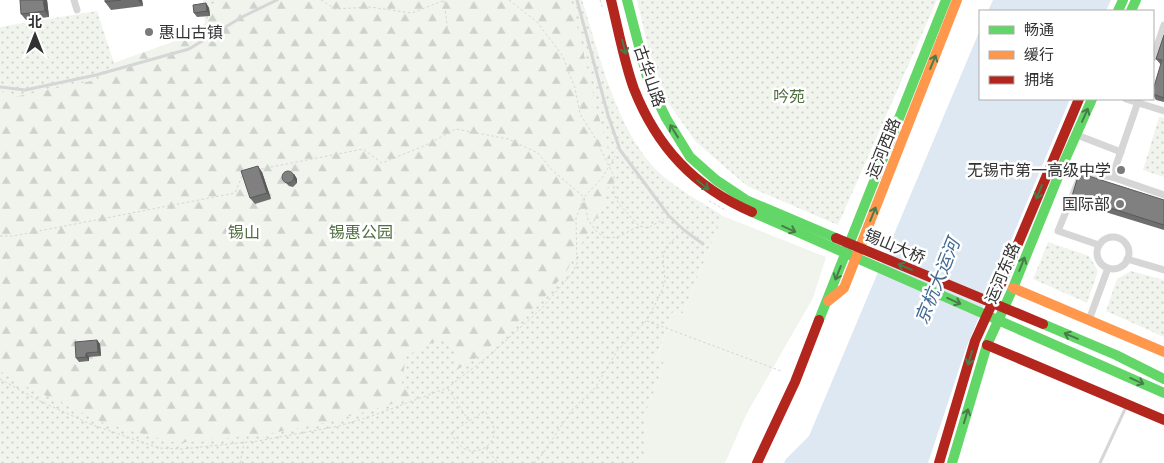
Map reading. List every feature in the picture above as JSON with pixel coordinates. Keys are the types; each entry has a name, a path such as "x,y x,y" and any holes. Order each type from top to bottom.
{"main road":[{"name":"古华山路","path":"611,0 634,88 652,127 676,160 705,187 745,205"},
{"name":"古华山路","path":"627,0 648,82 666,118 690,157 745,205"},
{"name":"运河西路","path":"757,463 795,382 946,0"},
{"name":"运河西路","path":"827,301 844,288 957,0"},
{"name":"运河东路","path":"939,463 975,341 1079,100"},
{"name":"运河东路","path":"952,463 987,345 1013,288 1092,100"},
{"name":"锡山大桥","path":"745,205 1116,355 1164,379"},
{"name":"锡山大桥","path":"745,205 1164,394"},
{"path":"1013,288 1164,352"},
{"path":"987,345 1164,420"}],"street":[{"path":"74,0 77,10"},
{"path":"1154,55 1164,25"},
{"path":"1112,177 1138,101 1164,111"},
{"path":"1077,135 1121,152"},
{"path":"1099,245 1058,231 1082,172 1112,177 1164,194"},
{"path":"1107,238 1122,240 1128,249 1127,259 1121,267 1116,269 1108,268 1098,260 1099,245 1107,238"},
{"path":"1127,259 1164,270"},
{"path":"1089,320 1108,268"}],"lane":[{"path":"0,87 25,90 96,75 190,49 242,17 277,0"},
{"path":"577,0 608,115 620,150 669,216 703,244"},
{"path":"1100,463 1127,404"}],"path":[{"path":"320,0 334,9 370,7 412,13 444,0 448,34"},
{"path":"509,0 537,22 562,56 575,88 580,114 594,136 614,176 614,194 616,199 639,226 648,228 669,216"},
{"path":"254,170 363,149 382,163 426,145 456,129 508,139 538,153 552,170 584,197 588,220 596,231 605,238 618,237 639,226"},
{"path":"0,379 38,400 90,424 159,448 182,449 244,442 339,426 372,416 447,388 490,355 543,307 573,272 577,263 576,218 584,197 602,178 620,150"},
{"path":"0,236 13,236 235,193 244,172"},
{"path":"534,463 540,460 572,410 595,388 618,351 646,321 665,282 663,256 667,246 684,230"},
{"path":"646,321 782,371"},
{"path":"447,388 469,421"},
{"path":"485,411 494,429 492,440 486,448 476,451 466,450 457,443 451,433 469,421 485,411"},
{"path":"240,463 244,442"},
{"path":"486,448 498,463"}],"green space":[{"name":"锡山","path":"203,0 582,0 613,97 636,144 668,180 723,216 682,315 673,312 656,359 665,363 644,417 644,457 635,463 0,463 0,27 97,11 114,63 190,36 205,23"},
{"name":"锡山","path":"216,0 571,0 596,106 616,179 605,191 605,202 566,272 542,300 481,355 455,371 454,351 444,337 406,356 402,383 416,397 333,421 267,434 177,443 106,424 19,383 0,371 0,91 14,97 101,79 114,63 190,36 205,23"},
{"name":"吟苑","path":"637,0 937,0 838,225 747,186 696,142 667,101 649,51"},
{"path":"1159,117 1164,118 1164,177 1143,170"},
{"path":"723,216 826,257 813,298 747,413 725,463 635,463 644,457 644,417 665,363 656,360 673,312 682,315"},
{"path":"1048,242 1089,256 1098,271 1087,303 1033,279"},
{"path":"1131,271 1164,280 1164,337 1106,311 1117,279"}],"water":[{"path":"993,0 1111,0 1106,10 988,10"},
{"name":"京杭大运河","path":"979,32 979,100 1070,100 966,348 928,463 784,463 809,436"}],"building":[{"path":"20,0 43,0 45,11 21,14"},
{"path":"105,0 121,0 105,2"},
{"path":"206,3 207,11 194,13 193,5"},
{"path":"1164,35 1164,98 1154,94 1154,87 1162,60 1156,59"},
{"path":"258,166 267,193 250,198 241,171"},
{"path":"288,171 294,177 288,183 282,177"},
{"name":"国际部","path":"1079,173 1164,200 1164,225 1072,196"},
{"path":"97,340 98,352 86,353 86,357 76,358 75,342"}],"traffic: fast":[{"path":"627,0 648,81 666,118 690,157 716,180 746,200 836,238"},
{"path":"819,320 946,0"},
{"path":"1118,10 1123,0"},
{"path":"1131,10 1136,0"},
{"path":"952,463 987,345 1013,288 1064,162 1092,100"},
{"path":"752,212 1164,393"},
{"path":"1043,324 1116,355 1164,379"}],"traffic: slow":[{"path":"828,301 844,288 957,0"},
{"path":"1013,288 1164,352"}],"traffic: jam":[{"path":"611,0 630,79 643,110 654,129 666,147 695,177 731,202 752,212"},
{"path":"939,463 975,341 1079,100"},
{"path":"836,238 1043,324"},
{"path":"757,463 795,382 819,320"},
{"path":"987,345 1164,420"}],"place":[{"name":"惠山古镇","path":"149,32"},
{"name":"无锡市第一高级中学","path":"1121,170"},
{"name":"国际部","path":"1120,204"}],"park label":[{"name":"锡惠公园","path":"361,232"}]}
